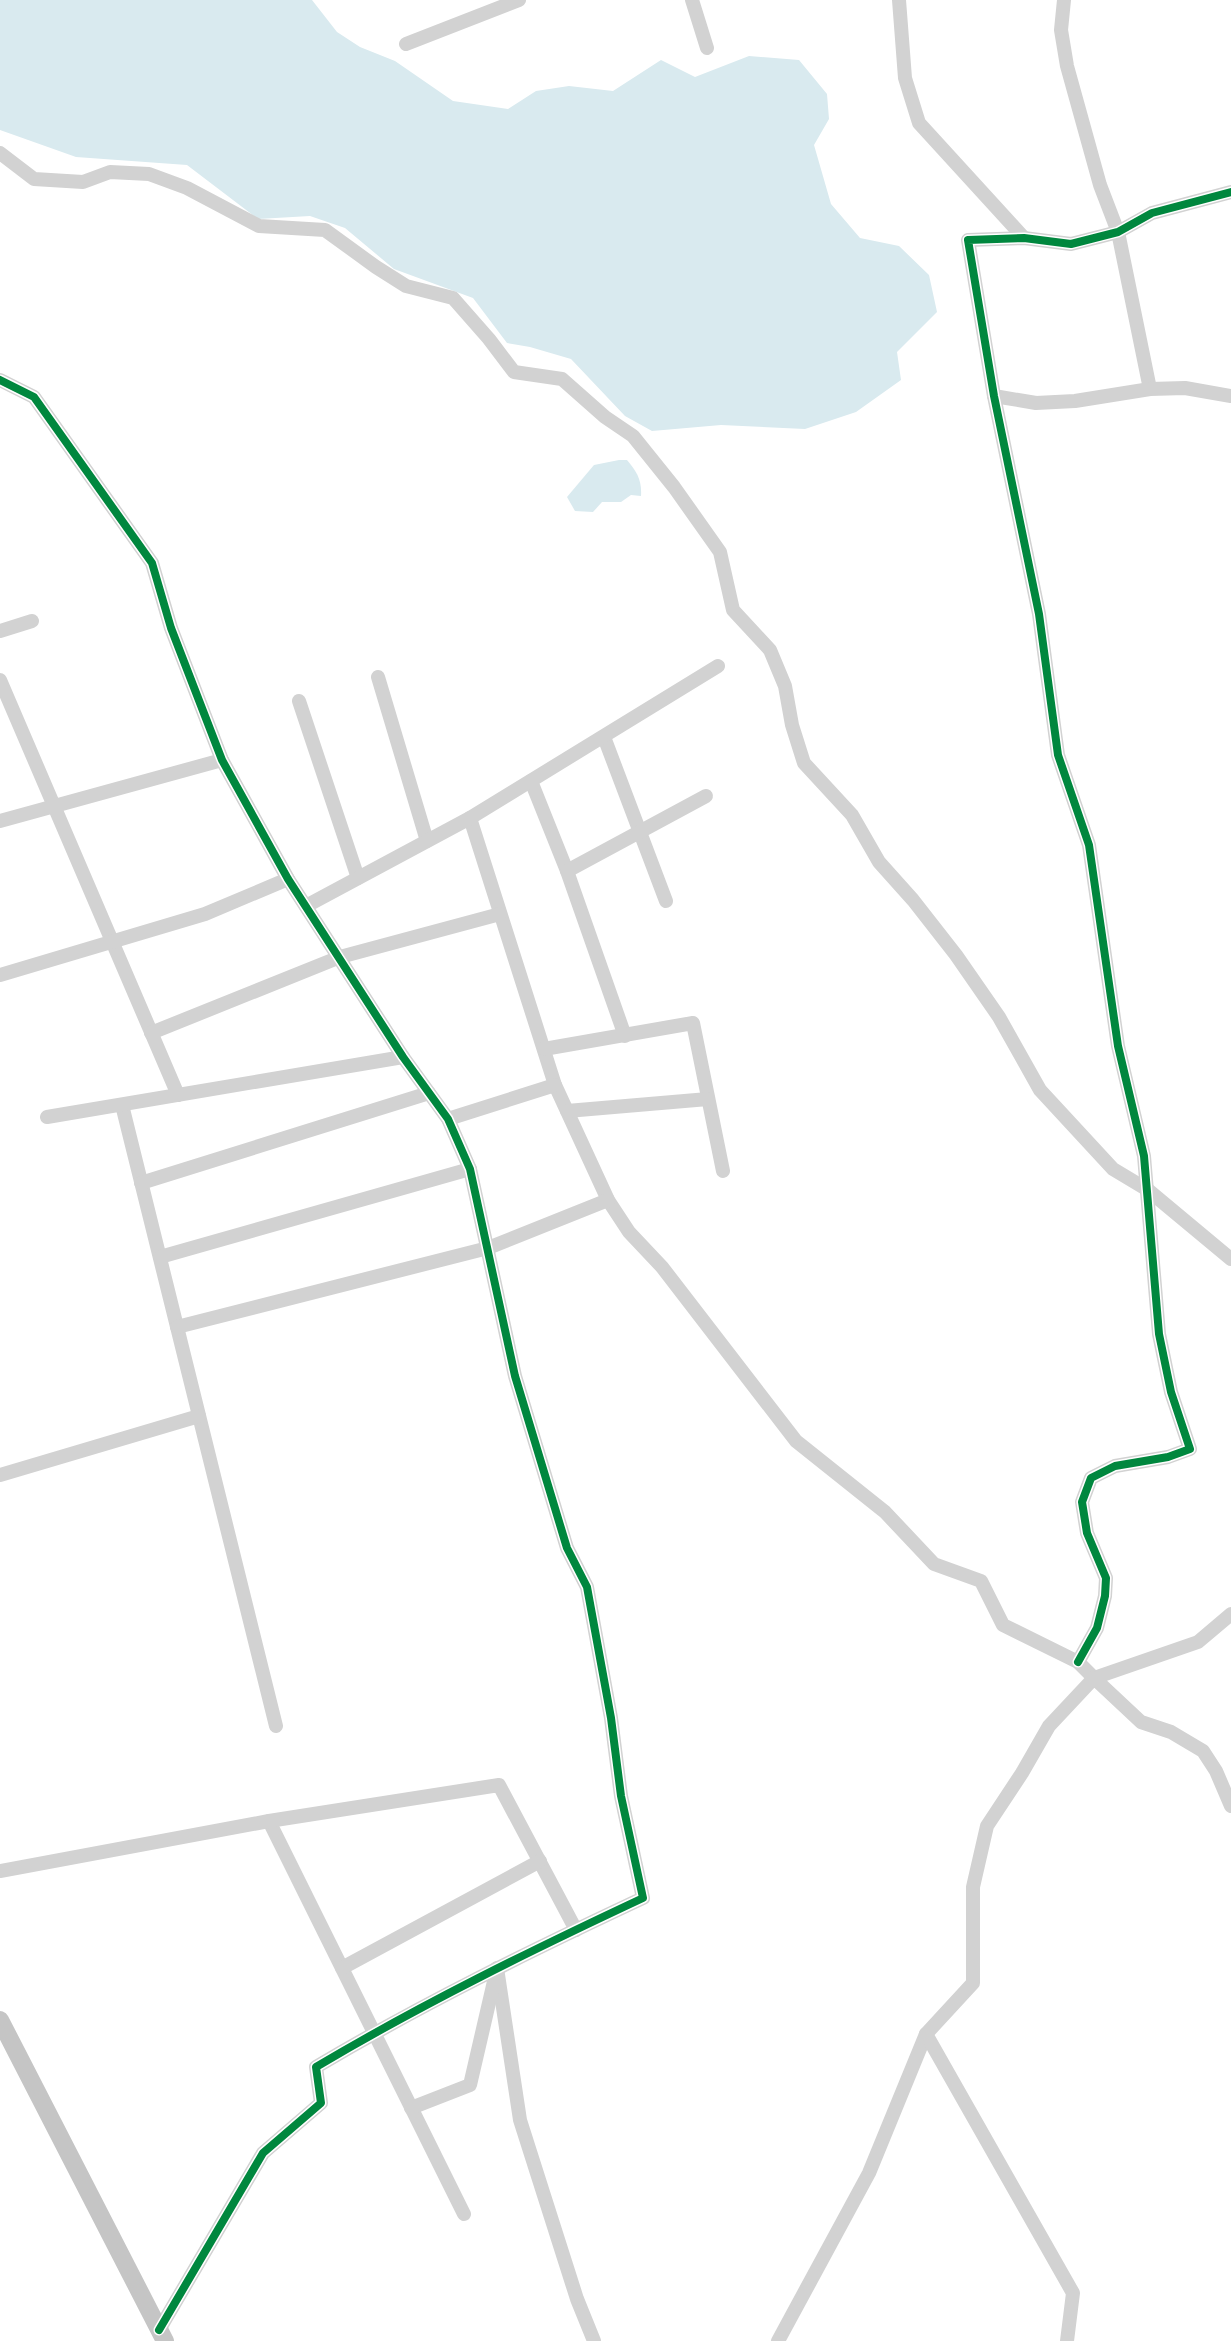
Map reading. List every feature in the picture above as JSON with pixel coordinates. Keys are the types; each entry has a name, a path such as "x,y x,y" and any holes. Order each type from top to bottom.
{"main road":[{"path":"0,2020 162,2336"}],"street":[{"path":"406,44 519,0"},
{"path":"692,0 707,48"},
{"path":"899,0 905,78 919,123 1024,238"},
{"path":"1064,0 1061,30 1067,66 1100,185 1118,232 1150,389"},
{"path":"0,153 34,179 83,182 110,172 149,174 188,188 259,226 325,230 406,286 452,298 489,339 514,372 562,379 605,418 633,436 674,487 720,552 733,610 770,650 785,686 792,725 804,763 852,816 878,862 913,900 956,954 999,1017 1040,1090 1113,1168 1148,1190 1231,1259"},
{"path":"1078,1662 1097,1628 1105,1596 1106,1578 1087,1533 1082,1502 1091,1478 1115,1466 1168,1457 1190,1449 1171,1392 1159,1334 1144,1156 1118,1046 1089,845 1058,755 1039,614 994,396 968,240 1024,238 1071,244 1118,232 1152,214 1231,192"},
{"path":"0,380 34,397 152,563 170,628 222,760 288,879 403,1057 448,1119 470,1169 515,1376 567,1548 587,1587 611,1718 621,1796 643,1898 497,1968 374,2032 316,2067 321,2103 263,2154 162,2336"},
{"path":"994,396 1036,403 1065,402 1150,389 1186,388 1231,396"},
{"path":"0,630 32,620"},
{"path":"306,906 470,818 718,666"},
{"path":"378,678 427,841"},
{"path":"0,680 178,1094"},
{"path":"300,701 358,878"},
{"path":"604,737 666,902"},
{"path":"0,821 222,760"},
{"path":"532,781 567,871 625,1036"},
{"path":"567,871 706,796"},
{"path":"470,818 556,1085 608,1200 629,1232 662,1267 796,1441 885,1512 934,1564 981,1581 1003,1625 1078,1662 1141,1722 1171,1732 1203,1751 1216,1771 1231,1806"},
{"path":"0,975 205,914 288,879"},
{"path":"151,1033 340,957 500,914"},
{"path":"544,1049 693,1024 723,1171"},
{"path":"47,1117 403,1057"},
{"path":"448,1119 556,1085"},
{"path":"141,1183 429,1093"},
{"path":"568,1112 708,1099"},
{"path":"122,1105 276,1726"},
{"path":"160,1257 470,1169"},
{"path":"177,1327 488,1248 608,1200"},
{"path":"0,1476 199,1416"},
{"path":"778,2341 869,2173 926,2034 973,1983 973,1886 987,1826 1022,1774 1049,1726 1094,1678 1198,1642 1231,1614"},
{"path":"0,1871 270,1821 499,1785 576,1930"},
{"path":"270,1821 410,2108 464,2214"},
{"path":"342,1968 540,1861"},
{"path":"410,2108 470,2085 497,1968"},
{"path":"497,1968 520,2120 577,2299 594,2341"},
{"path":"926,2034 1072,2294 1067,2341"}],"shaded area":[{"path":"0,0 312,0 337,32 360,47 395,61 453,101 508,109 536,91 569,86 613,91 661,60 695,77 749,56 799,60 827,94 829,119 814,145 831,204 860,238 899,246 929,275 937,312 897,352 901,380 856,412 805,429 721,425 652,431 625,416 571,359 530,347 507,343 473,298 394,269 345,228 310,216 258,219 187,165 76,157 0,130"},
{"path":"627,460 636,472 641,485 641,496 631,495 621,502 602,502 593,512 575,511 567,497 594,465"}],"cycle path":[{"path":"1078,1662 1097,1628 1105,1596 1106,1578 1087,1533 1082,1502 1091,1478 1115,1466 1168,1457 1190,1449 1171,1392 1159,1334 1144,1156 1118,1046 1089,845 1058,755 1039,614 994,396 968,240 1024,238 1071,244 1118,232 1152,213 1231,192"},
{"path":"0,380 34,397 152,563 171,628 222,760 288,879 403,1057 448,1119 470,1169 515,1376 567,1548 587,1587 611,1718 621,1796 643,1898 478,1978 396,2021 316,2067 321,2103 263,2153 159,2330"}]}
